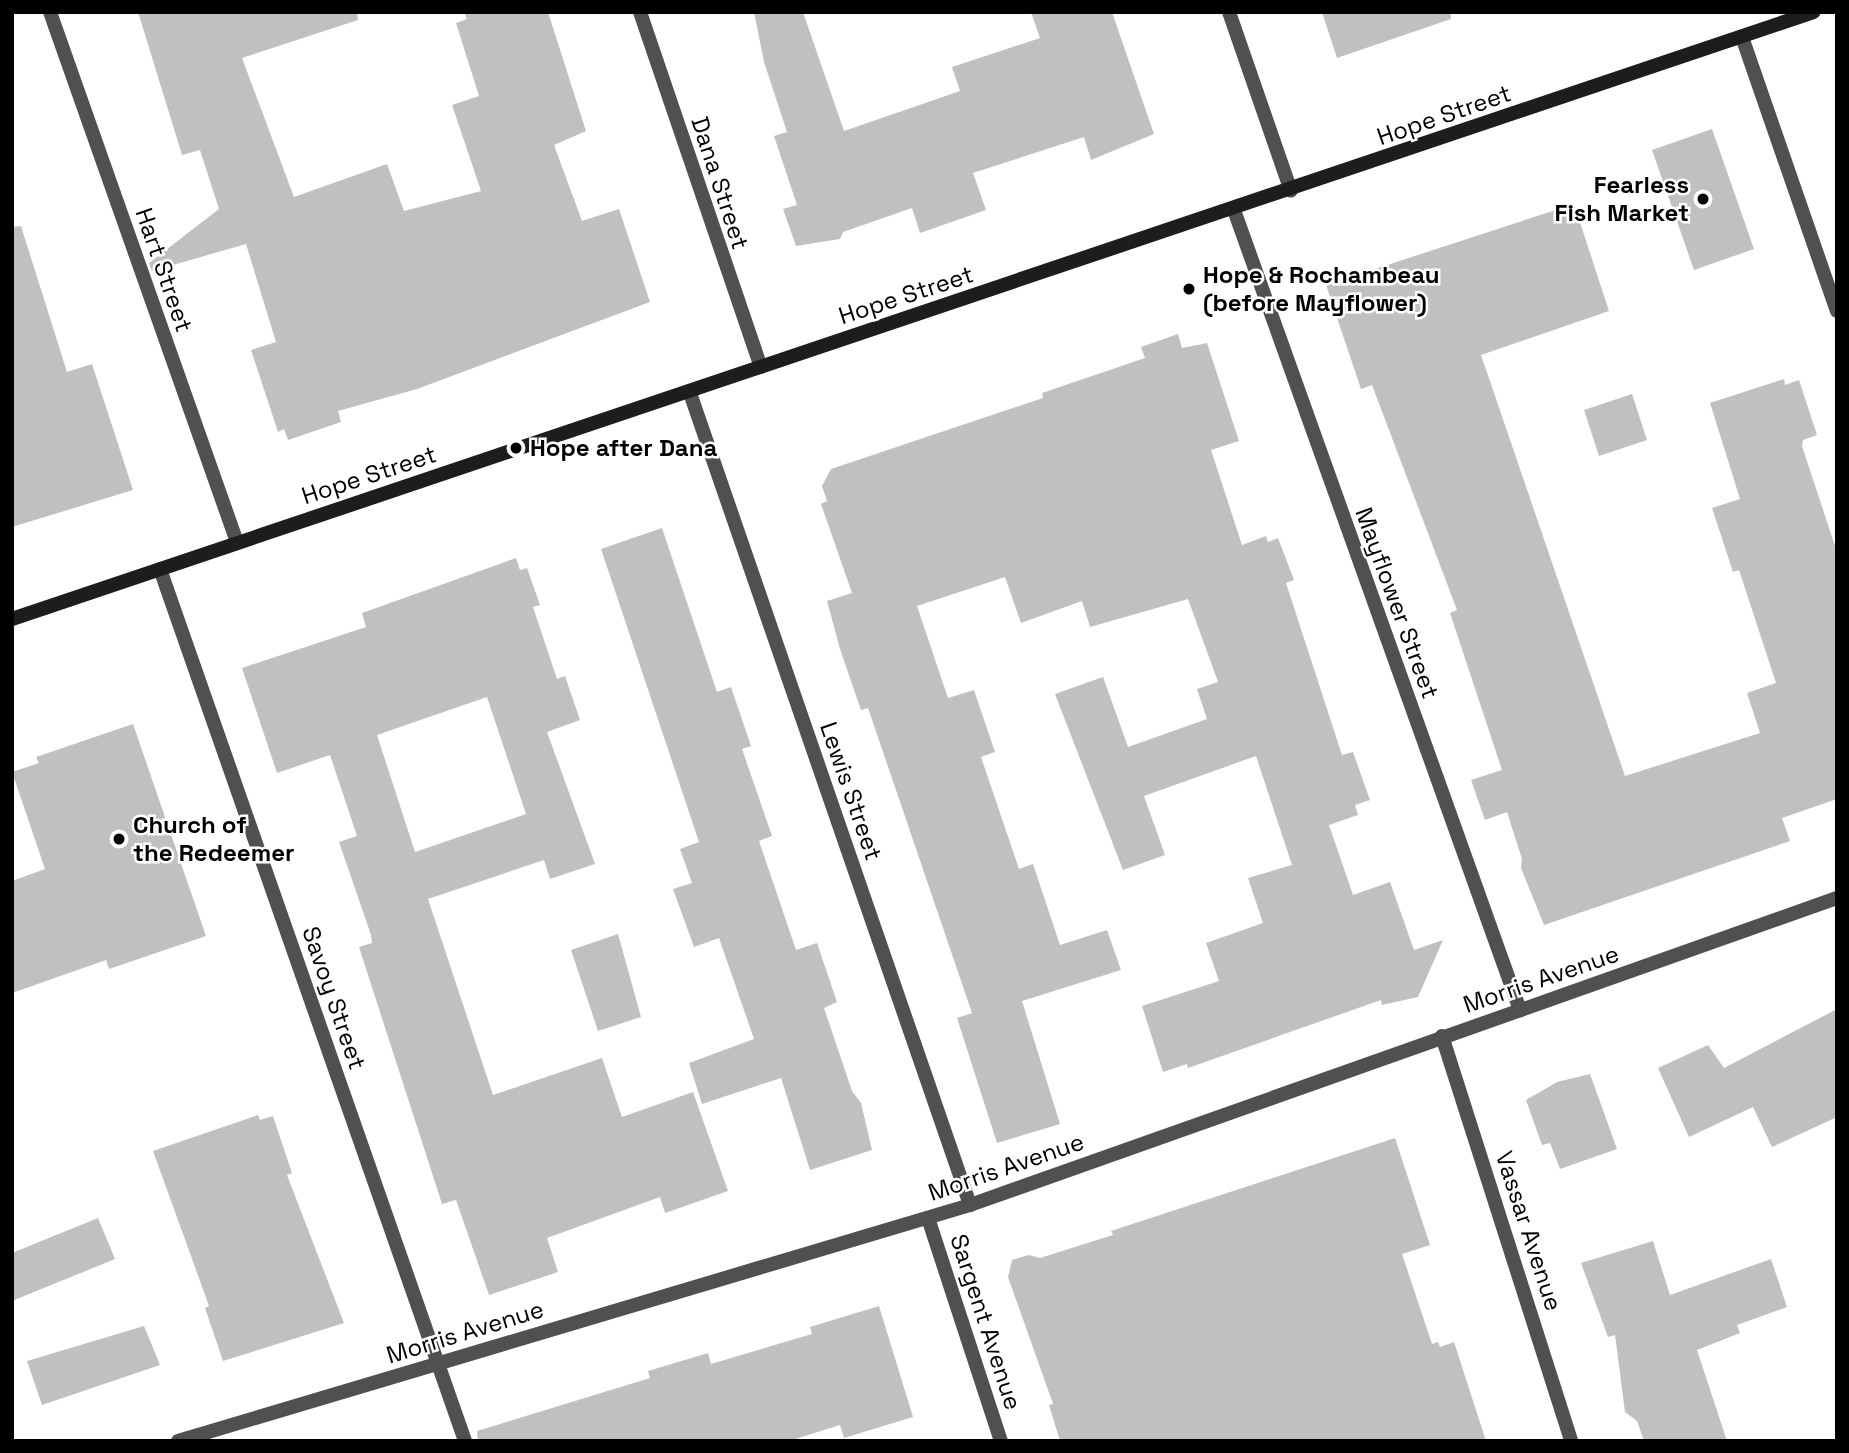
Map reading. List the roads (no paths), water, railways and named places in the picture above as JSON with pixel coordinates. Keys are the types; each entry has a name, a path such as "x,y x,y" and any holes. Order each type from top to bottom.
{"main road":[{"name":"Hope Street","path":"12,619 1291,191 1814,12"}],"street":[{"name":"Hart Street","path":"50,12 237,542"},
{"name":"Dana Street","path":"640,12 761,367"},
{"path":"1229,12 1291,191"},
{"path":"1742,37 1837,311"},
{"name":"Mayflower Street","path":"1234,210 1520,1010"},
{"name":"Lewis Street","path":"690,393 970,1205"},
{"name":"Savoy Street","path":"160,569 465,1441"},
{"name":"Morris Avenue","path":"178,1441 970,1205 1837,898"},
{"name":"Vassar Avenue","path":"1442,1036 1572,1441"},
{"name":"Sargent Avenue","path":"928,1218 1001,1441"}],"place":[{"name":"Fearless Fish Market","path":"1703,199"},
{"name":"Hope & Rochambeau (before Mayflower)","path":"1189,289"},
{"name":"Hope after Dana","path":"516,448"},
{"name":"Church of the Redeemer","path":"119,839"}]}
